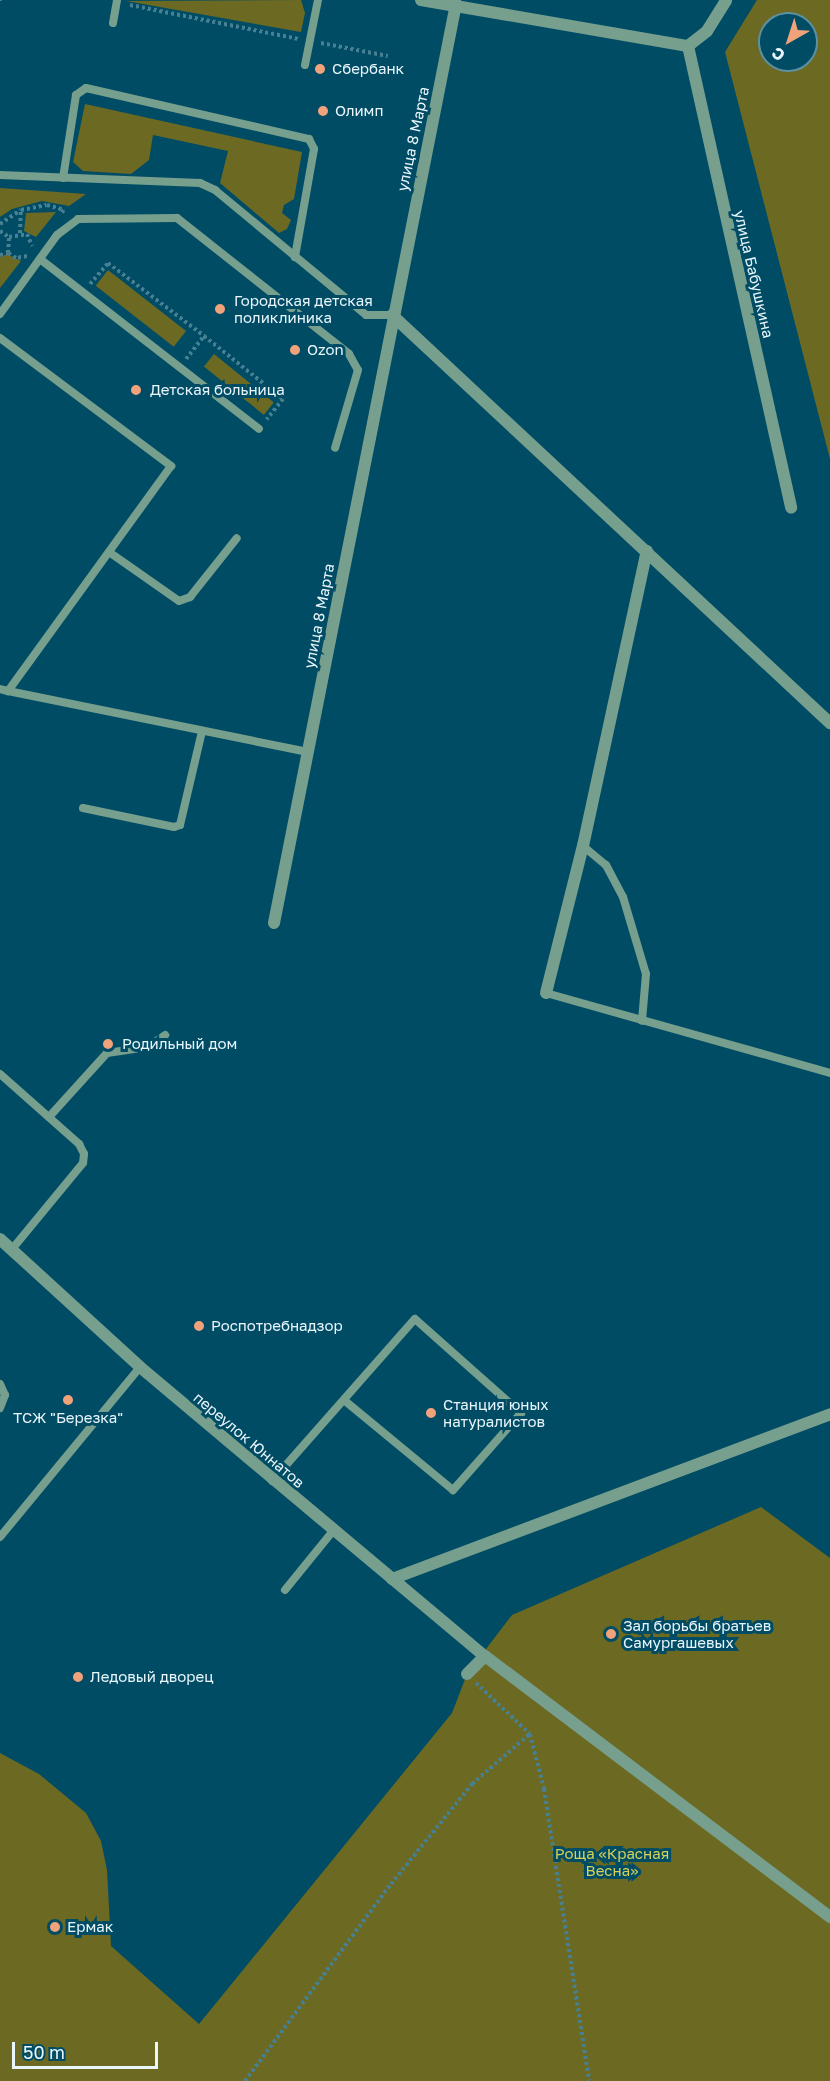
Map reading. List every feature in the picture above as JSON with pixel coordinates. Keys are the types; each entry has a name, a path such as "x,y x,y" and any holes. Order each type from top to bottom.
{"street":[{"path":"421,0 475,4 688,46 707,31 726,0"},
{"name":"улица 8 Марта","path":"274,923 392,315 456,4"},
{"name":"улица Бабушкина","path":"688,46 791,508"},
{"path":"392,315 830,723"},
{"path":"546,993 583,846 647,551"},
{"name":"переулок Юннатов","path":"0,1239 140,1367 333,1532 485,1656 830,1917"},
{"path":"392,1579 830,1413"},
{"path":"467,1674 485,1656"}],"lane":[{"path":"305,65 318,0"},
{"path":"113,23 117,1"},
{"path":"63,178 76,95 86,88 97,87 291,131 309,139 315,149 295,257"},
{"path":"0,175 200,183 215,190 366,315 392,315"},
{"path":"0,314 57,235 78,219 177,218 349,354 358,370 335,448"},
{"path":"40,259 259,429"},
{"path":"0,338 171,466 4,690 308,752"},
{"path":"109,552 178,601 190,597 237,538"},
{"path":"83,808 174,827 180,825 202,730"},
{"path":"583,846 606,866 622,897 646,974 642,1021"},
{"path":"546,993 830,1073"},
{"path":"49,1118 107,1053 148,1047 165,1035"},
{"path":"0,1074 79,1144 84,1154 83,1162 12,1249"},
{"path":"272,1481 415,1319 521,1413 453,1490 345,1401"},
{"path":"0,1537 140,1367"},
{"path":"0,1384 5,1395 0,1408"},
{"path":"285,1590 333,1532"}],"path":[{"path":"117,1 388,56"},
{"path":"0,224 21,210 47,205 64,210 57,218"},
{"path":"20,233 21,210"},
{"path":"0,231 9,237"},
{"path":"9,237 20,233 27,234 32,250"},
{"path":"8,253 9,237"},
{"path":"21,264 38,242"},
{"path":"0,255 8,253 16,258 27,255"},
{"path":"84,292 108,264 204,336 283,399 259,429"},
{"path":"180,366 204,336"},
{"path":"467,1674 530,1734 544,1790 589,2081"},
{"path":"245,2081 391,1884 472,1784 530,1734"}],"green space":[{"path":"301,0 305,13 301,32 126,1"},
{"path":"757,0 830,0 830,459 725,52"},
{"path":"85,104 302,152 294,199 284,205 282,213 291,220 287,229 279,233 220,183 228,151 153,135 149,160 131,174 83,171 73,162"},
{"path":"0,188 86,194 69,206 42,201 12,209 0,217"},
{"path":"56,212 36,237 24,231 26,213"},
{"path":"7,254 21,261 0,288 0,257"},
{"path":"108,270 186,331 174,347 96,286"},
{"path":"214,354 274,402 264,415 204,366"},
{"name":"Роща «Красная Весна»","path":"761,1507 830,1558 830,2081 0,2081 0,1753 39,1774 86,1813 101,1841 107,1870 111,1946 199,2024 452,1713 467,1674 512,1615"}],"place":[{"name":"Сбербанк","path":"320,69"},
{"name":"Олимп","path":"323,111"},
{"name":"Городская детская поликлиника","path":"220,309"},
{"name":"Ozon","path":"295,350"},
{"name":"Детская больница","path":"136,390"},
{"name":"Родильный дом","path":"108,1044"},
{"name":"Роспотребнадзор","path":"199,1326"},
{"name":"ТСЖ \"Березка\"","path":"68,1400"},
{"name":"Станция юных натуралистов","path":"431,1413"},
{"name":"Зал борьбы братьев Самургашевых","path":"611,1634"},
{"name":"Ледовый дворец","path":"78,1677"},
{"name":"Ермак","path":"55,1927"}]}
